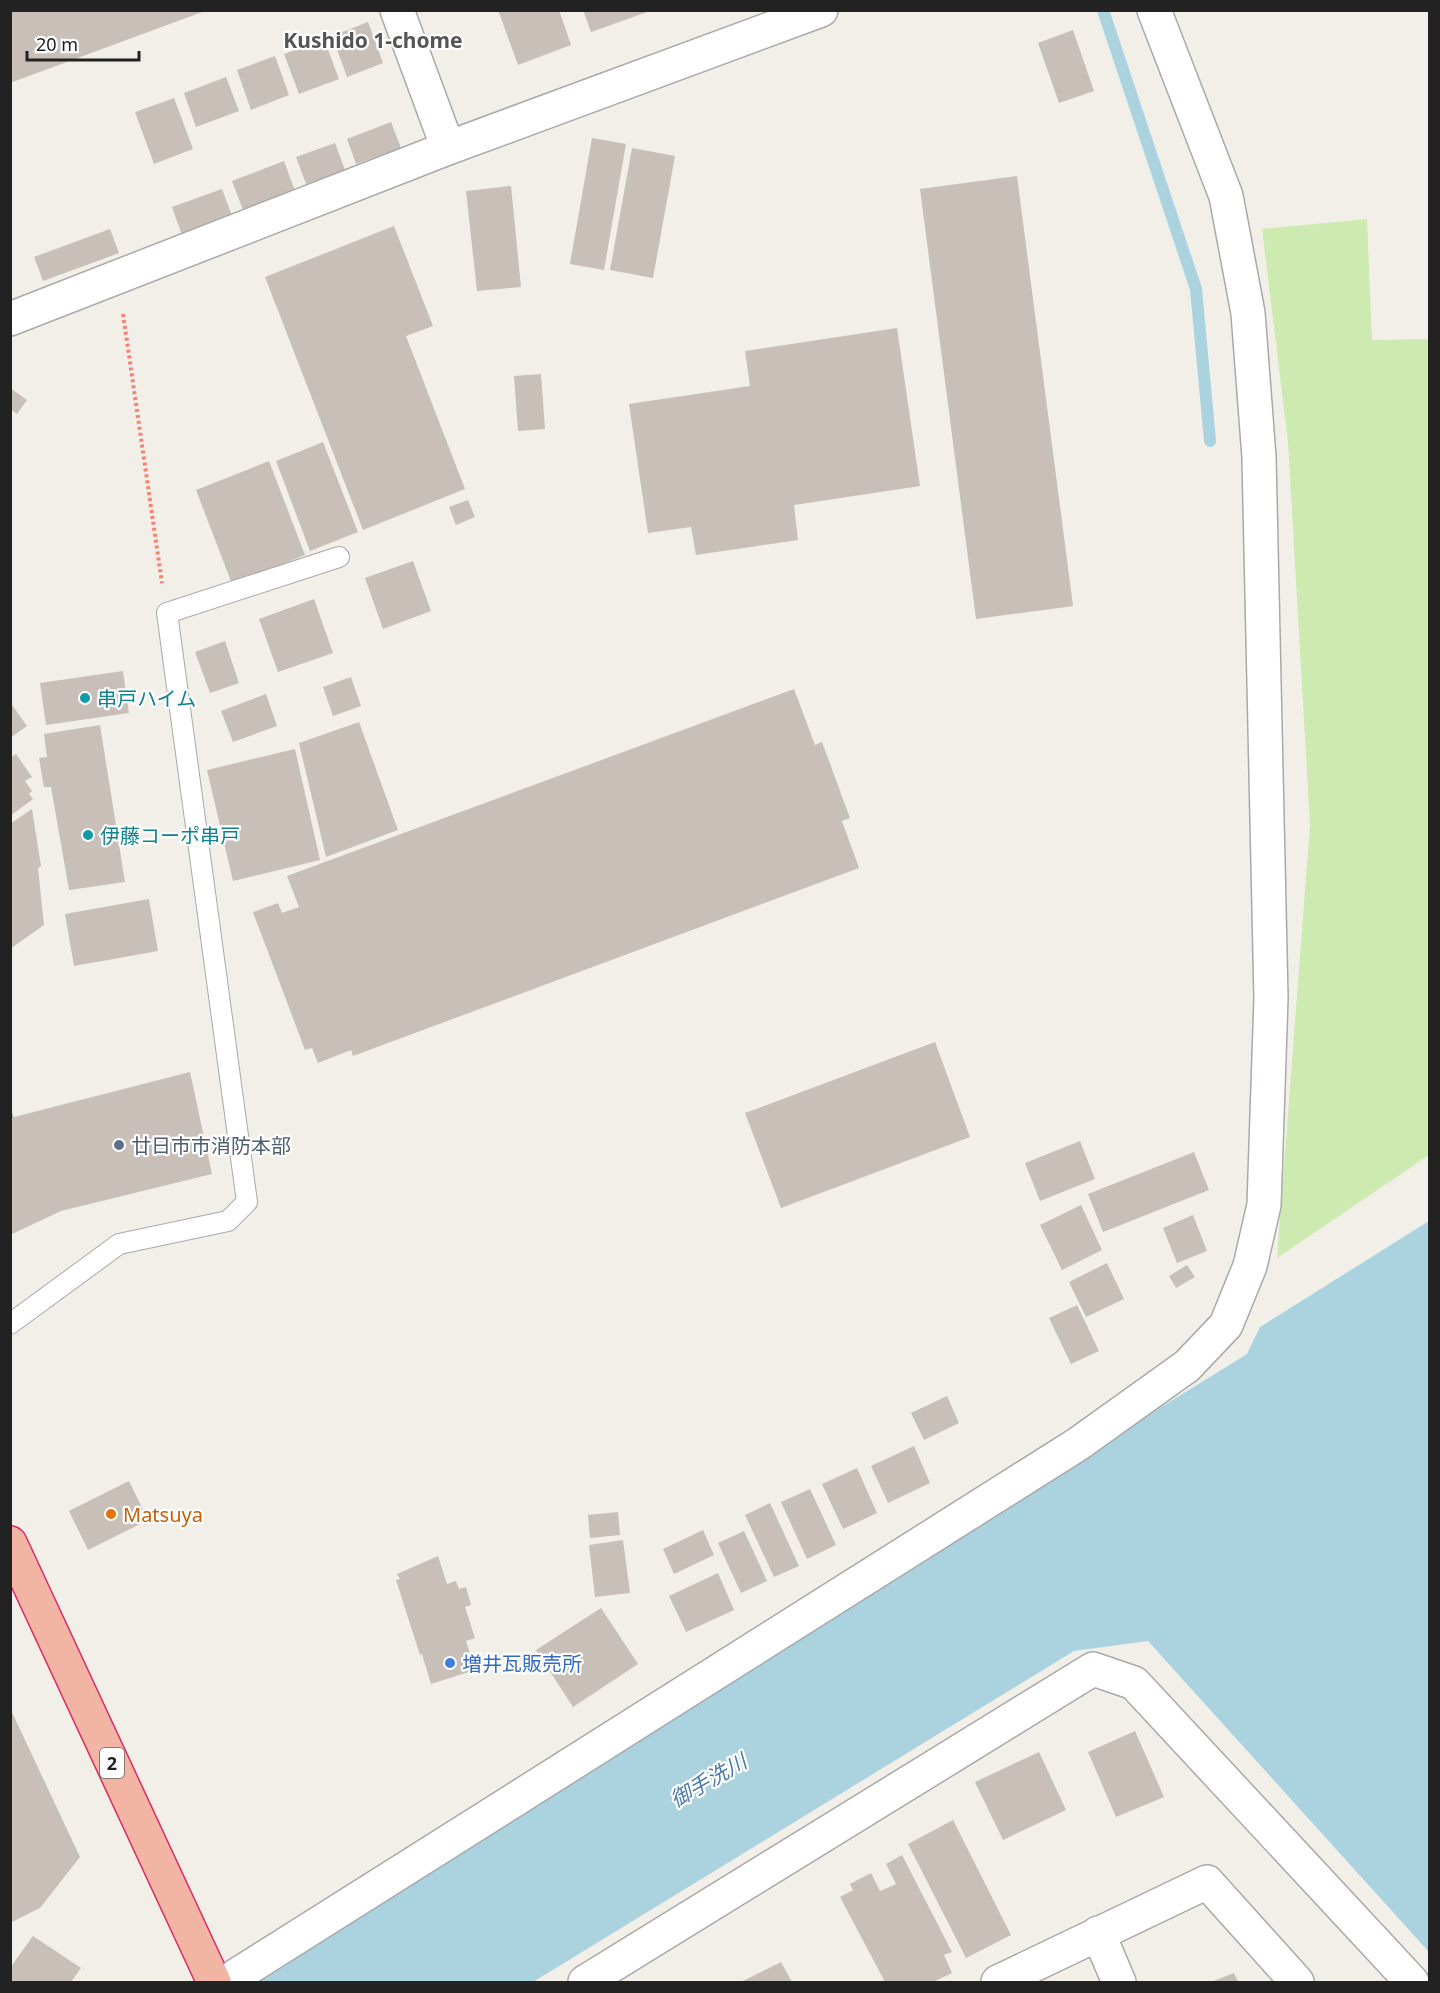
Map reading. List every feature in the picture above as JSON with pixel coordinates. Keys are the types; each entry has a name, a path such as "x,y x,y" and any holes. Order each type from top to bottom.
{"highway":[{"name":"2","path":"10,1543 214,1983"}],"street":[{"path":"397,10 448,148"},
{"path":"10,320 448,148 821,10"},
{"path":"226,1983 1077,1444 1187,1366 1226,1325 1250,1266 1264,1205 1271,998 1259,457 1248,313 1226,196 1154,10"},
{"path":"585,1983 1093,1668 1134,1683 1412,1983"},
{"path":"998,1983 1207,1882 1297,1983"},
{"path":"1098,1933 1119,1983"}],"lane":[{"path":"10,1324 119,1244 228,1221 247,1202 167,613 339,556"}],"path":[{"path":"118,277 167,613"}],"green space":[{"path":"1367,219 1372,340 1429,339 1429,1155 1277,1258 1310,825 1288,442 1262,229"}],"water":[{"name":"御手洗川","path":"1429,1221 1429,1952 1148,1641 1074,1651 533,1982 250,1982 974,1523 1247,1354 1260,1327"}],"building":[{"path":"10,10 205,10 205,11 10,83"},
{"path":"498,10 559,10 571,45 518,65"},
{"path":"583,10 650,10 650,11 591,32"},
{"path":"368,22 383,63 347,77 332,36"},
{"path":"1073,30 1094,91 1059,103 1038,43"},
{"path":"324,39 339,79 299,94 284,54"},
{"path":"275,56 289,95 251,110 237,70"},
{"path":"226,77 239,111 196,127 184,93"},
{"path":"174,98 193,149 154,164 135,112"},
{"path":"391,122 401,148 356,164 347,139"},
{"path":"592,138 626,144 604,270 570,264"},
{"path":"335,143 345,170 306,184 296,157"},
{"path":"632,148 675,156 653,278 610,270"},
{"path":"284,161 295,191 243,210 232,181"},
{"path":"1017,176 1073,606 976,619 920,189"},
{"path":"511,186 521,287 477,291 466,191"},
{"path":"222,189 232,216 182,235 172,207"},
{"path":"394,226 433,326 406,336 465,489 363,530 265,277"},
{"path":"110,229 119,253 43,281 34,257"},
{"path":"897,328 920,486 794,505 798,540 696,555 691,527 648,533 629,404 750,386 745,351"},
{"path":"541,374 545,429 518,431 514,376"},
{"path":"10,388 27,400 17,414 10,409"},
{"path":"323,442 358,532 310,551 276,461"},
{"path":"269,461 305,555 232,584 196,490"},
{"path":"468,500 475,517 456,525 449,507"},
{"path":"413,561 431,611 383,629 365,578"},
{"path":"314,599 333,653 278,672 259,619"},
{"path":"225,641 239,683 210,693 195,652"},
{"name":"串戸ハイム","path":"123,671 129,713 46,725 40,683"},
{"path":"351,677 361,706 333,716 323,687"},
{"path":"794,689 815,745 822,742 850,818 842,821 859,868 353,1056 351,1050 318,1063 312,1048 305,1050 253,912 278,903 282,913 299,907 287,876"},
{"path":"266,694 277,726 233,742 221,711"},
{"path":"10,702 27,726 10,738"},
{"path":"359,722 398,830 326,857 299,743"},
{"name":"伊藤コーポ串戸","path":"100,725 125,882 69,890 51,787 44,787 39,758 47,757 44,734"},
{"path":"295,749 320,860 233,881 207,770"},
{"path":"16,754 32,777 25,781 32,791 29,794 33,799 10,816 10,758"},
{"path":"32,809 41,866 38,868 44,925 10,949 10,824"},
{"path":"149,899 158,951 74,966 65,914"},
{"path":"935,1042 970,1137 781,1208 745,1113"},
{"path":"190,1072 212,1174 61,1211 10,1235 10,1108 14,1117"},
{"path":"1080,1141 1095,1179 1040,1201 1025,1163"},
{"path":"1194,1152 1209,1190 1103,1232 1088,1194"},
{"path":"1081,1205 1102,1250 1062,1270 1040,1225"},
{"path":"1193,1215 1207,1251 1177,1263 1163,1228"},
{"path":"1107,1263 1124,1299 1086,1317 1069,1282"},
{"path":"1187,1265 1195,1277 1176,1288 1169,1276"},
{"path":"1077,1305 1099,1351 1071,1364 1049,1318"},
{"path":"947,1396 959,1423 924,1440 911,1413"},
{"path":"914,1446 930,1483 888,1503 871,1466"},
{"path":"857,1468 877,1513 843,1529 822,1484"},
{"path":"129,1481 148,1520 88,1550 69,1511"},
{"path":"810,1489 836,1545 807,1559 781,1502"},
{"path":"770,1503 799,1566 774,1577 745,1515"},
{"path":"618,1512 620,1535 590,1538 588,1515"},
{"path":"703,1530 714,1555 674,1574 663,1549"},
{"path":"744,1531 767,1581 741,1593 718,1543"},
{"path":"623,1540 630,1593 595,1597 589,1545"},
{"path":"438,1556 447,1584 456,1581 459,1589 466,1587 471,1605 465,1607 475,1638 466,1641 475,1670 431,1684 396,1580 400,1579 397,1574"},
{"path":"718,1573 734,1610 686,1632 669,1596"},
{"path":"601,1608 638,1664 573,1707 536,1650"},
{"path":"10,1708 80,1857 40,1908 10,1923"},
{"path":"1135,1731 1164,1797 1116,1817 1088,1752"},
{"path":"1039,1752 1066,1810 1003,1840 975,1782"},
{"path":"953,1820 1011,1935 966,1958 908,1844"},
{"path":"902,1855 952,1952 944,1955 952,1973 933,1982 885,1982 840,1897 853,1890 850,1884 871,1873 880,1891 896,1884 886,1864"},
{"path":"33,1936 81,1968 71,1982 10,1982 10,1968"},
{"path":"781,1962 792,1982 741,1982"},
{"path":"1234,1973 1238,1982 1211,1982"}],"waterway":[{"path":"1103,10 1196,289 1210,441"}],"place":[{"name":"串戸ハイム","path":"85,698"},
{"name":"伊藤コーポ串戸","path":"88,835"},
{"name":"廿日市市消防本部","path":"119,1145"},
{"name":"Matsuya","path":"111,1514"},
{"name":"増井瓦販売所","path":"450,1663"}],"district":[{"name":"Kushido 1-chome","path":"373,40"}]}
